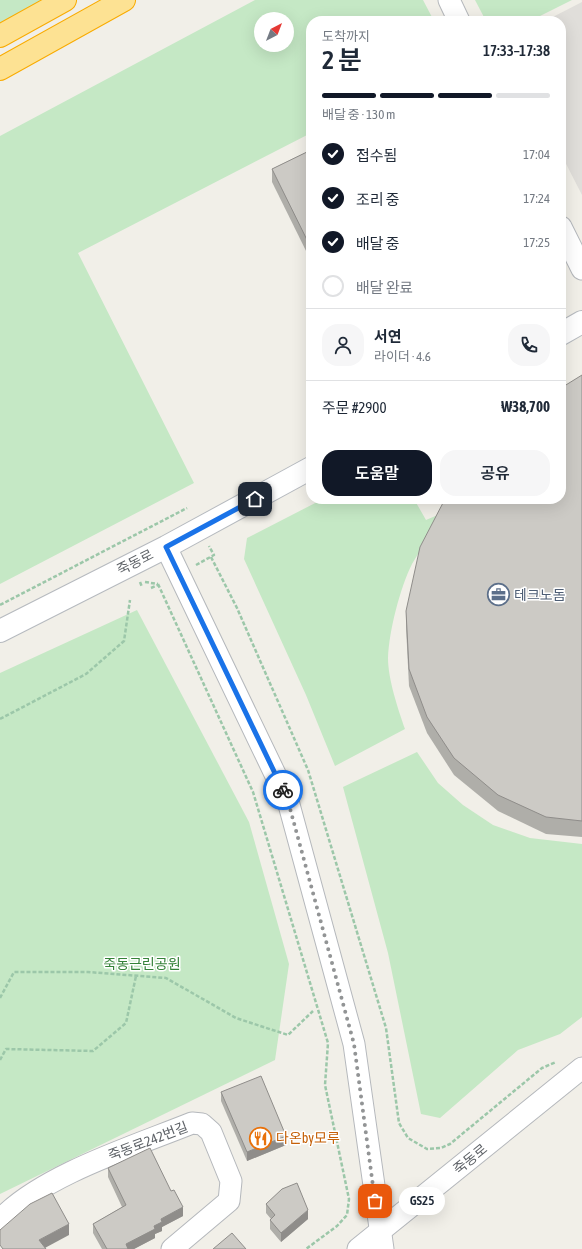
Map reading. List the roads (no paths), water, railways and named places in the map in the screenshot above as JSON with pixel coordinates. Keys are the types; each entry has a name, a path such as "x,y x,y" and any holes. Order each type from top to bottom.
{"highway":[{"path":"0,36 64,0"},
{"path":"0,69 124,0"}],"street":[{"path":"448,0 456,16"},
{"path":"566,237 582,269"},
{"path":"566,331 582,322"},
{"name":"죽동로","path":"0,630 166,547 306,471"},
{"path":"166,547 288,801 354,1044 381,1240"},
{"name":"죽동로","path":"358,1249 381,1240 582,1068"},
{"name":"죽동로242번길","path":"0,1220 37,1191 75,1170 192,1123 202,1124 211,1132 231,1181 229,1201 172,1249"}],"place":[{"name":"테크노돔","path":"498,595"},
{"name":"다온by모루","path":"260,1138"},
{"name":"GS25","path":"375,1201"}],"park label":[{"name":"죽동근린공원","path":"142,964"}]}
